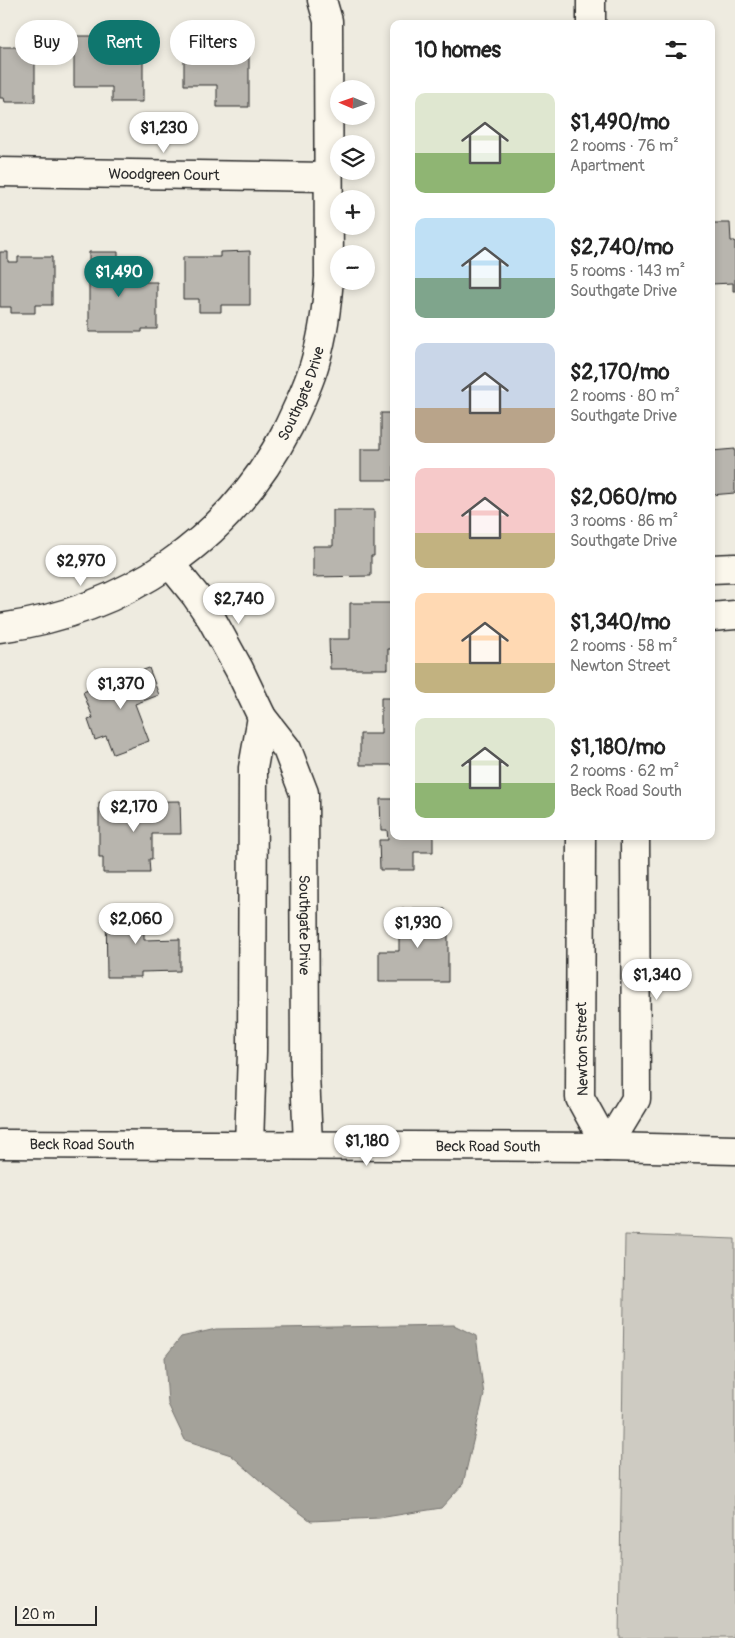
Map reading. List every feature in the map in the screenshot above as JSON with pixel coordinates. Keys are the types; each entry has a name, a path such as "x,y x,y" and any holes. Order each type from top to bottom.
{"street":[{"name":"Southgate Drive","path":"308,1145 305,1074 304,793 287,748 262,717 239,669 211,618 170,564 208,535 246,493 278,446 302,399 316,360 327,308 329,277 328,21 322,0"},
{"path":"591,0 591,20"},
{"name":"Woodgreen Court","path":"0,172 328,177"},
{"path":"0,628 57,617 83,609 116,596 146,580 170,564"},
{"path":"715,569 735,568"},
{"path":"715,617 735,615"},
{"path":"248,1145 252,1052 253,768 262,717"},
{"name":"Newton Street","path":"581,840 580,1098 606,1147"},
{"path":"606,1147 636,1099 635,840"},
{"name":"Beck Road South","path":"0,1144 606,1147 735,1150"}],"shaded area":[{"path":"625,1235 735,1239 735,1638 619,1638"},
{"path":"454,1325 476,1336 484,1395 463,1484 441,1508 379,1518 311,1521 272,1491 231,1455 185,1440 168,1404 165,1357 181,1337 216,1329"}],"building":[{"path":"78,36 88,36 88,65 143,65 143,102 112,102 112,87 74,87 74,65 78,65"},
{"path":"0,47 15,47 15,65 35,65 35,102 5,102 4,98 0,98"},
{"path":"184,65 249,65 249,107 217,107 217,85 184,85"},
{"path":"715,223 730,223 731,241 735,241 735,291 733,291 733,283 715,284"},
{"path":"250,251 250,305 221,305 221,312 199,312 199,299 183,299 183,257 220,257 220,252"},
{"path":"0,252 8,252 8,262 18,262 18,257 52,257 52,305 35,305 35,313 11,313 11,307 0,307"},
{"path":"89,252 118,252 118,277 129,277 129,282 157,282 157,329 142,329 142,332 89,332"},
{"path":"381,413 390,413 390,480 361,480 361,449 381,449"},
{"path":"735,449 735,493 715,495 715,451"},
{"path":"333,510 374,510 374,556 371,556 371,576 313,577 313,546 333,546"},
{"path":"350,603 390,603 388,669 330,669 329,639 350,639"},
{"path":"149,668 159,695 135,704 149,741 113,754 106,736 95,740 88,720 93,718 83,692"},
{"path":"381,698 390,698 390,765 360,765 360,734 381,734"},
{"path":"380,799 390,799 390,840 433,840 433,852 414,852 414,870 380,870 379,840 388,840 387,830 381,830"},
{"path":"180,801 181,834 152,834 152,859 149,859 150,873 103,873 103,857 99,857 99,802"},
{"path":"147,905 148,925 144,925 144,940 180,939 180,971 141,972 141,977 107,977 106,906"},
{"path":"399,909 445,909 445,927 448,927 448,982 379,982 379,951 399,951"}]}
